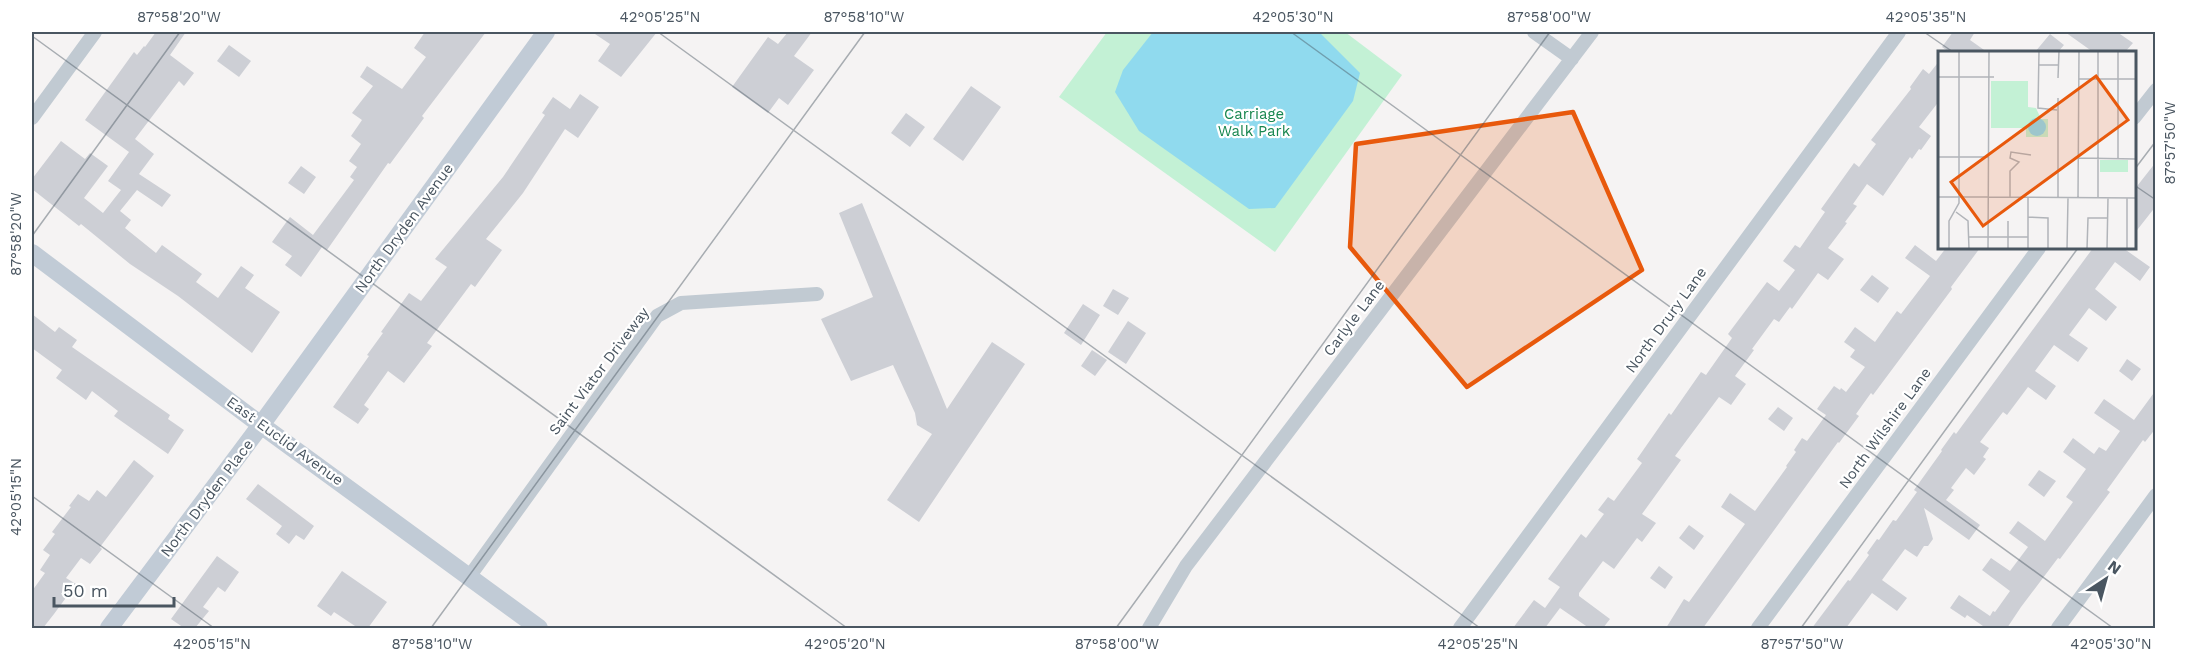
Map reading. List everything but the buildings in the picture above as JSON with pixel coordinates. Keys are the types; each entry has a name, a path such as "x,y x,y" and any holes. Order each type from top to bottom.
{"street":[{"path":"32,118 95,32"},
{"name":"North Dryden Avenue","path":"261,425 546,32"},
{"path":"1534,32 1572,59"},
{"name":"Carlyle Lane","path":"1149,628 1186,566 1592,32"},
{"name":"North Drury Lane","path":"1460,628 1899,32"},
{"path":"2136,115 2156,90"},
{"name":"North Wilshire Lane","path":"1758,628 2038,249"},
{"name":"East Euclid Avenue","path":"32,253 261,425 539,628"},
{"name":"Saint Viator Driveway","path":"470,577 657,316 681,303 817,294"},
{"name":"North Dryden Place","path":"109,628 261,425"},
{"path":"2058,628 2156,495"}],"highlighted area":[{"path":"1573,112 1642,270 1467,387 1350,247 1356,144"}],"green space":[{"name":"Carriage Walk Park","path":"1107,32 1345,32 1402,75 1275,252 1059,97"}],"water":[{"name":"Carriage Walk Park","path":"1153,32 1319,32 1360,73 1353,101 1275,208 1249,209 1139,131 1115,92 1123,70"}]}
